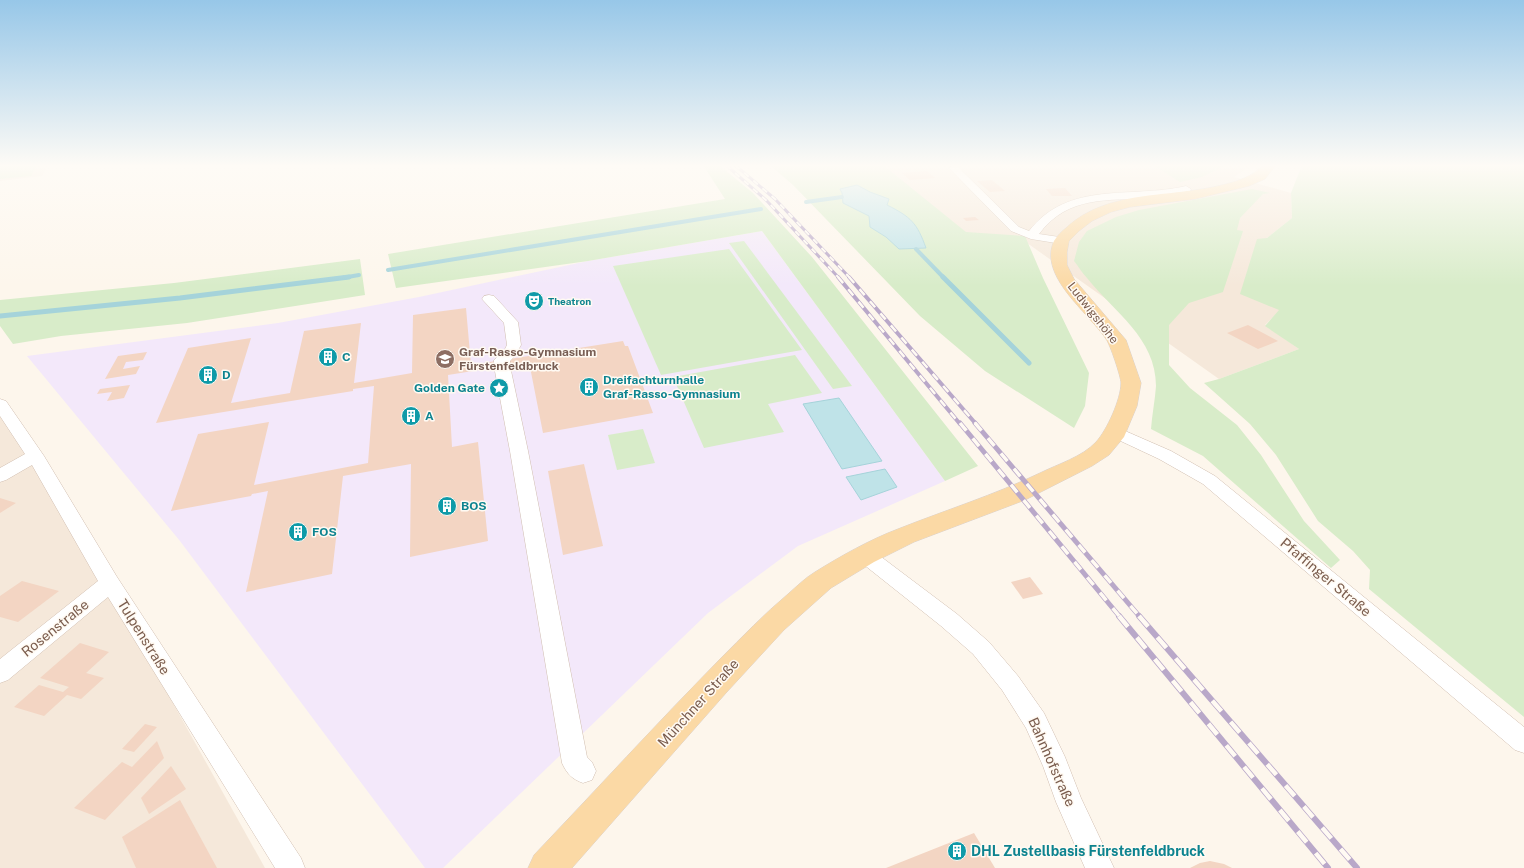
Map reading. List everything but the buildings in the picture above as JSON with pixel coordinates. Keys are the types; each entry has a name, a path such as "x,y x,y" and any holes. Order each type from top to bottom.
{"main road":[{"path":"1062,240 1087,218 1106,209 1119,206"},
{"name":"Ludwigshöhe","path":"865,555 905,536 1016,494 1084,461 1101,450 1116,432 1126,406 1131,383 1125,360 1117,340 1067,281 1059,265 1059,252 1062,240"},
{"name":"Münchner Straße","path":"547,868 714,684 774,622 821,581 865,555"}],"street":[{"path":"992,206 1015,229 1031,236 1062,240"},
{"path":"1031,236 1043,219 1054,210 1064,206"},
{"path":"489,298 512,322 514,345 510,353 502,360 502,366 519,451 575,763 583,771"},
{"name":"Tulpenstraße","path":"0,404 35,456 110,583 292,868"},
{"name":"Pfaffinger Straße","path":"1116,432 1166,455 1209,480 1524,742"},
{"path":"0,476 35,456"},
{"name":"Bahnhofstraße","path":"865,555 950,620 981,648 1010,683 1035,721 1056,765 1069,802 1100,868"},
{"name":"Rosenstraße","path":"0,673 110,583"}],"shaded area":[{"path":"888,206 1292,206 1292,218 1267,238 1280,310 1265,325 1299,349 1219,379 1020,238 963,233"},
{"path":"762,231 945,481 798,546 708,613 443,868 425,868 180,541 27,356 278,323 419,297 588,261"},
{"path":"0,399 35,456 265,868 0,868"}],"green space":[{"path":"685,206 765,206 812,257 978,466 945,481 762,231 588,261 396,288 388,254"},
{"path":"813,206 933,206 966,232 1025,236 1043,278 1089,373 1085,406 1074,428 985,371 920,316"},
{"path":"1163,206 1252,206 1240,218 1237,230 1243,231 1223,292 1189,303 1169,325 1169,365 1190,388 1237,425 1261,455 1304,521 1340,560 1331,568 1203,456 1151,429 1156,386 1154,369 1149,354 1132,327 1074,261 1079,242 1087,231 1116,217 1139,210"},
{"path":"1292,206 1524,206 1524,717 1369,589 1370,570 1353,551 1318,521 1276,455 1250,424 1204,383 1219,379 1299,349 1265,326 1279,310 1240,294 1257,239 1267,238 1292,218"},
{"path":"744,241 852,386 833,389 729,243"},
{"path":"729,249 802,350 661,375 613,266"},
{"path":"360,259 365,295 187,323 61,336 13,344 0,326 0,300 174,283"},
{"path":"795,355 822,393 768,404 784,432 704,448 673,377"},
{"path":"643,429 655,463 617,470 608,435"}],"water":[{"path":"848,206 888,206 902,213 908,217 916,227 926,248 899,249 886,237 870,227 869,216"},
{"path":"839,398 882,461 842,469 803,404"},
{"path":"885,469 897,487 861,500 846,477"}],"waterway":[{"path":"388,270 761,209"},
{"path":"916,249 944,278"},
{"path":"344,278 359,275"},
{"path":"344,278 349,277"},
{"path":"0,316 180,298 344,278"},
{"path":"944,278 1029,363"}],"railway":[{"path":"771,206 839,278"},
{"path":"781,206 850,278"},
{"path":"838,277 960,424"},
{"path":"849,277 976,424"},
{"path":"960,423 1120,617"},
{"path":"975,423 1140,617"},
{"path":"1119,616 1328,868"},
{"path":"1139,616 1357,868"}],"place":[{"name":"Theatron","path":"534,301"},
{"name":"C","path":"328,357"},
{"name":"Graf-Rasso-Gymnasium Fürstenfeldbruck","path":"445,359"},
{"name":"D","path":"208,375"},
{"name":"Dreifachturnhalle Graf-Rasso-Gymnasium","path":"589,387"},
{"name":"Golden Gate","path":"499,388"},
{"name":"A","path":"411,416"},
{"name":"BOS","path":"447,506"},
{"name":"FOS","path":"298,532"},
{"name":"DHL Zustellbasis Fürstenfeldbruck","path":"957,851"}]}
